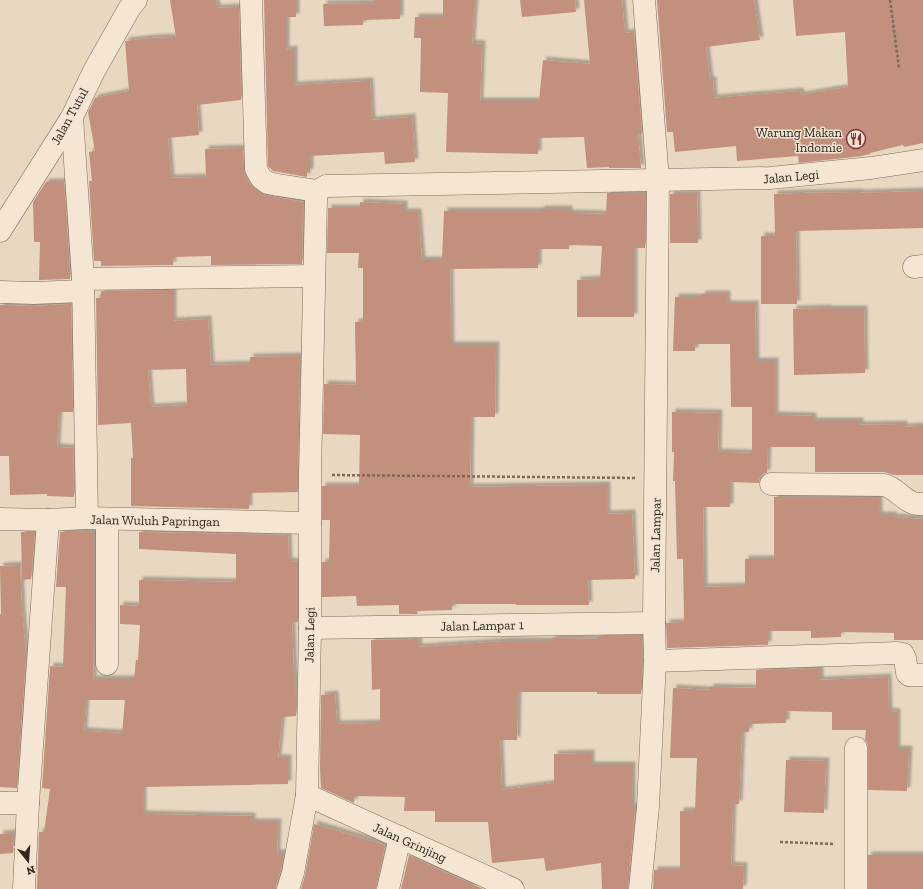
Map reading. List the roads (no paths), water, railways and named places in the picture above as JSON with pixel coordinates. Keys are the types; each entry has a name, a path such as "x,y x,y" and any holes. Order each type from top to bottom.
{"street":[{"name":"Jalan Tutul","path":"0,231 72,117 94,71 129,9 136,0"},
{"path":"251,0 256,169 261,178 268,183 317,191"},
{"name":"Jalan Lampar","path":"640,889 648,807 655,661 654,623 658,180 644,0"},
{"path":"72,117 107,664"},
{"name":"Jalan Legi","path":"288,889 293,873 307,795 310,628 310,475 317,191 326,186 770,178 871,168 923,160"},
{"path":"0,292 34,292 83,285 314,276"},
{"path":"771,484 889,486 913,503 923,504"},
{"name":"Jalan Wuluh Papringan","path":"0,519 97,519 310,523"},
{"path":"24,889 28,803 48,520"},
{"name":"Jalan Lampar 1","path":"310,628 654,623"},
{"path":"655,661 898,653 903,654 905,658 907,673 909,675 923,675"},
{"path":"856,748 856,889"},
{"name":"Jalan Grinjing","path":"307,795 513,889"},
{"path":"0,804 28,803"},
{"path":"388,889 400,837"}],"place":[{"name":"Warung Makan Indomie","path":"856,139"}]}
